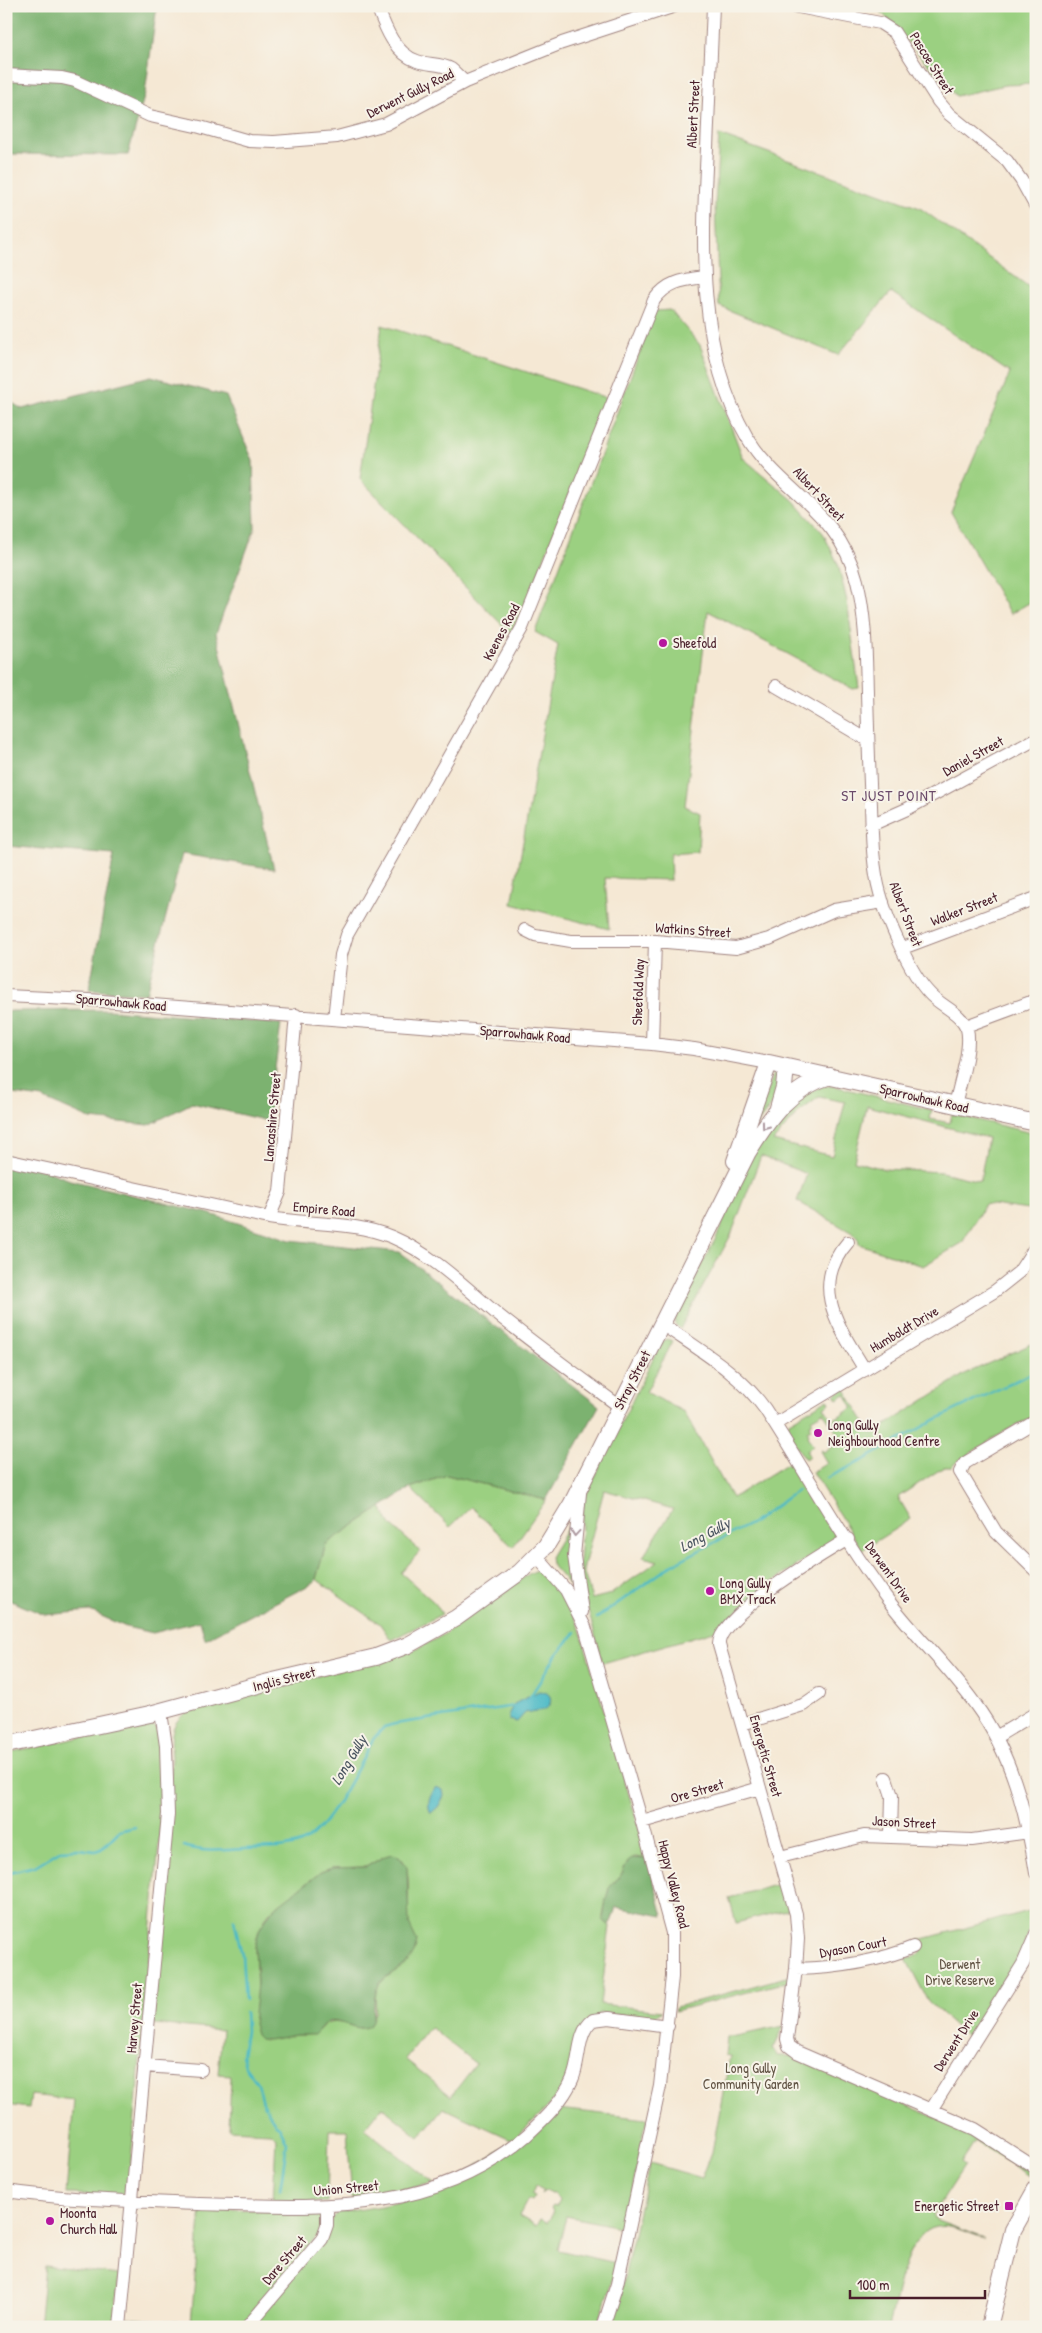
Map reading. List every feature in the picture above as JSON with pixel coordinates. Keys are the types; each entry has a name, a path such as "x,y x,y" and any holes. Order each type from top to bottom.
{"main road":[{"name":"Sparrowhawk Road","path":"769,1063 1036,1123"},
{"name":"Stray Street","path":"722,1201 755,1098 769,1063"},
{"path":"778,1109 784,1087 786,1066"},
{"name":"Stray Street","path":"537,1557 553,1535 581,1485 748,1152 778,1109 802,1087 830,1076"},
{"name":"Inglis Street","path":"6,1745 161,1712 269,1682 368,1659 408,1645 472,1607 506,1583 537,1557"},
{"path":"989,2327 1013,2230 1019,2215 1036,2189"}],"street":[{"path":"377,6 390,38 400,50 416,61 451,69 465,82"},
{"name":"Derwent Gully Road","path":"6,75 62,78 75,81 150,116 200,126 249,140 274,142 337,137 372,129 465,82 562,43 675,6"},
{"name":"Albert Street","path":"713,6 703,218 704,277 710,322 720,368 743,430 763,457 833,529 852,566 863,621 871,825 875,869 883,902 903,948 929,994 960,1018 966,1026"},
{"name":"Pascoe Street","path":"793,6 880,23 894,32 938,102 949,114 1007,161 1021,180 1036,207"},
{"name":"Keenes Road","path":"334,1019 341,955 347,935 522,628 654,300 664,288 672,283 704,277"},
{"path":"776,686 868,740"},
{"name":"Daniel Street","path":"871,825 907,810 1036,739"},
{"name":"Walker Street","path":"903,948 1036,898"},
{"name":"Watkins Street","path":"524,930 571,941 655,942 725,948 746,947 769,939 834,910 883,902"},
{"name":"Sheefold Way","path":"652,1044 655,942"},
{"name":"Sparrowhawk Road","path":"6,996 62,998 652,1044 694,1049 769,1063"},
{"path":"955,1105 968,1044 966,1026 1036,1000"},
{"name":"Lancashire Street","path":"268,1218 280,1192 296,1016"},
{"name":"Empire Road","path":"6,1160 51,1168 268,1218 362,1228 393,1238 428,1258 521,1332 619,1406"},
{"path":"848,1242 839,1252 833,1265 828,1293 837,1322 865,1370"},
{"name":"Humboldt Drive","path":"775,1424 1004,1286 1026,1264 1036,1247"},
{"name":"Derwent Drive","path":"662,1324 744,1383 775,1424 888,1600 967,1693 996,1737 1014,1777 1029,1832 1036,1873"},
{"path":"1036,1421 987,1449 960,1468 961,1476 996,1532 1036,1571"},
{"path":"581,1485 574,1556 585,1627"},
{"name":"Energetic Street","path":"848,1539 774,1586 720,1634 719,1645 796,1914 798,1938 796,1970 785,2047 987,2136 1036,2168"},
{"name":"Happy Valley Road","path":"537,1557 566,1590 585,1627 672,1933 673,1962 668,2026 660,2086 614,2296 603,2327"},
{"path":"742,1724 798,1707 819,1694"},
{"name":"Harvey Street","path":"120,2327 168,1814 166,1746 161,1712"},
{"path":"996,1737 1036,1713"},
{"path":"886,1778 892,1796 891,1836"},
{"name":"Ore Street","path":"642,1822 760,1788"},
{"name":"Jason Street","path":"780,1857 849,1838 891,1836 972,1840 1029,1832"},
{"name":"Derwent Drive","path":"931,2110 1023,1964 1036,1934"},
{"name":"Dyason Court","path":"796,1970 889,1957 913,1948"},
{"name":"Union Street","path":"6,2191 72,2199 327,2206 378,2201 434,2188 468,2174 500,2156 538,2124 566,2092 578,2065 585,2029 593,2020 602,2018 668,2026"},
{"path":"144,2066 201,2070"},
{"name":"Dare Street","path":"246,2327 322,2239 327,2226 327,2206"}],"green space":[{"path":"6,6 157,6 145,93 128,155 12,154 6,158"},
{"path":"876,6 1036,6 1036,84 1005,85 956,96"},
{"path":"719,135 920,208 1036,292 1036,599 1010,614 951,512 1010,373 891,292 838,355 719,306 715,205"},
{"path":"670,310 700,345 743,458 793,500 823,533 838,564 847,601 859,688 853,689 708,611 685,806 700,813 698,852 670,854 671,880 605,878 609,929 512,904 558,645 535,632 655,311"},
{"path":"382,325 607,398 530,594 510,633 360,479"},
{"path":"151,376 226,396 253,461 255,528 216,633 274,869 182,854 146,994 89,990 114,855 6,846 6,399 22,409"},
{"path":"109,1010 281,1024 268,1121 192,1103 149,1125 90,1119 42,1098 6,1093 6,1011"},
{"path":"777,1072 778,1097 748,1136 774,1074"},
{"path":"822,1086 834,1086 932,1110 930,1119 950,1123 952,1114 1036,1134 1036,1211 985,1204 962,1243 923,1266 859,1244 854,1234 797,1201 807,1174 761,1156 731,1235 680,1329 675,1324 675,1316 717,1236 751,1156 792,1102","holes":["819,1097 845,1102 832,1156 773,1141 799,1112","867,1106 988,1138 980,1181 941,1172 884,1169 854,1161"]},
{"path":"6,1155 70,1180 207,1213 290,1240 399,1252 599,1406 546,1500 447,1475 410,1488 326,1544 315,1582 205,1639 200,1621 153,1633 126,1627 90,1611 45,1615 6,1599"},
{"path":"667,1339 673,1341 646,1392 684,1412 732,1498 790,1462 834,1530 834,1541 769,1584 714,1631 603,1663 578,1574 584,1499 660,1344","holes":["604,1490 673,1509 643,1557 658,1561 611,1594 592,1599 583,1570"]},
{"path":"1036,1342 1036,1416 1007,1430 955,1463 952,1467 944,1467 898,1497 911,1519 862,1550 812,1472 827,1463 820,1451 824,1452 842,1439 823,1412 811,1419 813,1422 809,1425 811,1429 807,1431 807,1436 813,1446 806,1450 809,1456 805,1459 787,1432 789,1422 828,1399 830,1403 824,1407 832,1420 853,1408 845,1394 837,1399 835,1395 844,1388 872,1434 965,1374"},
{"path":"447,1475 546,1500 513,1547 471,1507 450,1527 410,1488"},
{"path":"381,1507 391,1525 420,1551 401,1573 435,1603 442,1614 391,1640 380,1624 316,1579 326,1544"},
{"path":"571,1526 572,1588 551,1564 550,1557 568,1527"},
{"path":"537,1570 551,1579 563,1595 580,1629 648,1859 635,1857 628,1861 621,1875 609,1888 603,1920 610,1926 600,2004 662,2011 653,2018 599,2013 575,2056 564,2085 547,2108 513,2140 443,2108 419,2137 382,2107 365,2129 434,2183 352,2200 347,2130 329,2130 327,2202 273,2202 276,2137 270,2132 229,2130 231,2075 218,2074 222,2030 153,2024 172,1758 172,1731 174,1726 188,1711 417,1649 443,1635","holes":["399,1856 407,1869 408,1916 416,1944 408,1960 378,1986 375,2013 367,2027 360,2028 334,2021 325,2023 320,2029 306,2035 264,2040 257,1992 255,1947 259,1930 269,1913 321,1872 332,1868 366,1867 381,1858","430,2027 476,2064 451,2096 405,2059"]},
{"path":"150,1723 156,1727 159,1733 162,1808 130,2172 125,2191 122,2195 66,2194 74,2100 31,2095 29,2108 6,2105 6,1753"},
{"path":"392,1854 399,1856 407,1867 409,1924 417,1941 410,1959 388,1976 378,1987 370,2025 360,2028 333,2020 324,2024 314,2035 296,2035 268,2040 260,2039 256,2035 253,2024 257,1983 255,1947 259,1930 273,1909 321,1872 332,1868 366,1867"},
{"path":"632,1858 648,1859 663,1916 616,1907 610,1926 603,1920 609,1888 621,1875 628,1861"},
{"path":"782,1883 790,1909 736,1923 729,1898"},
{"name":"Derwent Drive Reserve","path":"1033,1910 1030,1928 1017,1961 999,1993 968,2038 928,2001 906,1959 920,1954 922,1948 919,1940"},
{"path":"790,1976 790,1981 675,2011 676,2007"},
{"name":"Long Gully Community Garden","path":"784,2026 773,2049 777,2056 794,2056 975,2135 1026,2168 1029,2176 975,2141 961,2163 965,2166 933,2215 937,2221 984,2238 942,2226 925,2232 916,2241 903,2269 889,2327 609,2327 620,2296 650,2163 702,2178 712,2152 730,2056 725,2055 727,2038"},
{"path":"559,2109 647,2119 624,2228 566,2216 558,2250 616,2263 610,2290 597,2327 253,2327 337,2213 382,2206 439,2192","holes":["536,2186 543,2190 541,2194 545,2191 551,2194 552,2192 560,2200 556,2207 553,2206 551,2209 554,2211 547,2222 540,2219 536,2226 519,2216 528,2199 532,2201 535,2196 531,2194"]},
{"path":"201,2208 314,2212 322,2215 322,2230 241,2327 126,2327 127,2318 191,2323"},
{"path":"45,2266 119,2275 114,2327 39,2327"}],"water":[{"path":"539,1691 547,1693 551,1699 546,1709 525,1713 517,1722 509,1720 509,1713 514,1704"},
{"path":"436,1787 443,1790 444,1796 438,1807 431,1813 429,1799"}],"waterway":[{"name":"Long Gully","path":"827,1478 862,1461 933,1421 1036,1371"},
{"name":"Long Gully","path":"597,1618 673,1564 754,1522 798,1490"},
{"name":"Long Gully","path":"530,1697 557,1654 576,1632"},
{"name":"Long Gully","path":"184,1846 199,1850 222,1850 281,1848 301,1843 322,1826 342,1796 374,1738 384,1727 515,1706"},
{"name":"Long Gully","path":"6,1873 35,1866 61,1850 79,1849 95,1851 101,1849 119,1831 135,1827"},
{"path":"234,1920 242,1955 245,2000"},
{"path":"245,2012 246,2031 242,2055 245,2066 258,2084 263,2102 275,2124 280,2128 287,2143 280,2190"}],"place":[{"name":"Sheefold","path":"663,643"},
{"name":"Long Gully Neighbourhood Centre","path":"818,1433"},
{"name":"Long Gully BMX Track","path":"710,1591"},
{"name":"Energetic Street","path":"1009,2206"},
{"name":"Moonta Church Hall","path":"50,2221"}],"district":[{"name":"ST JUST POINT","path":"889,796"}]}
